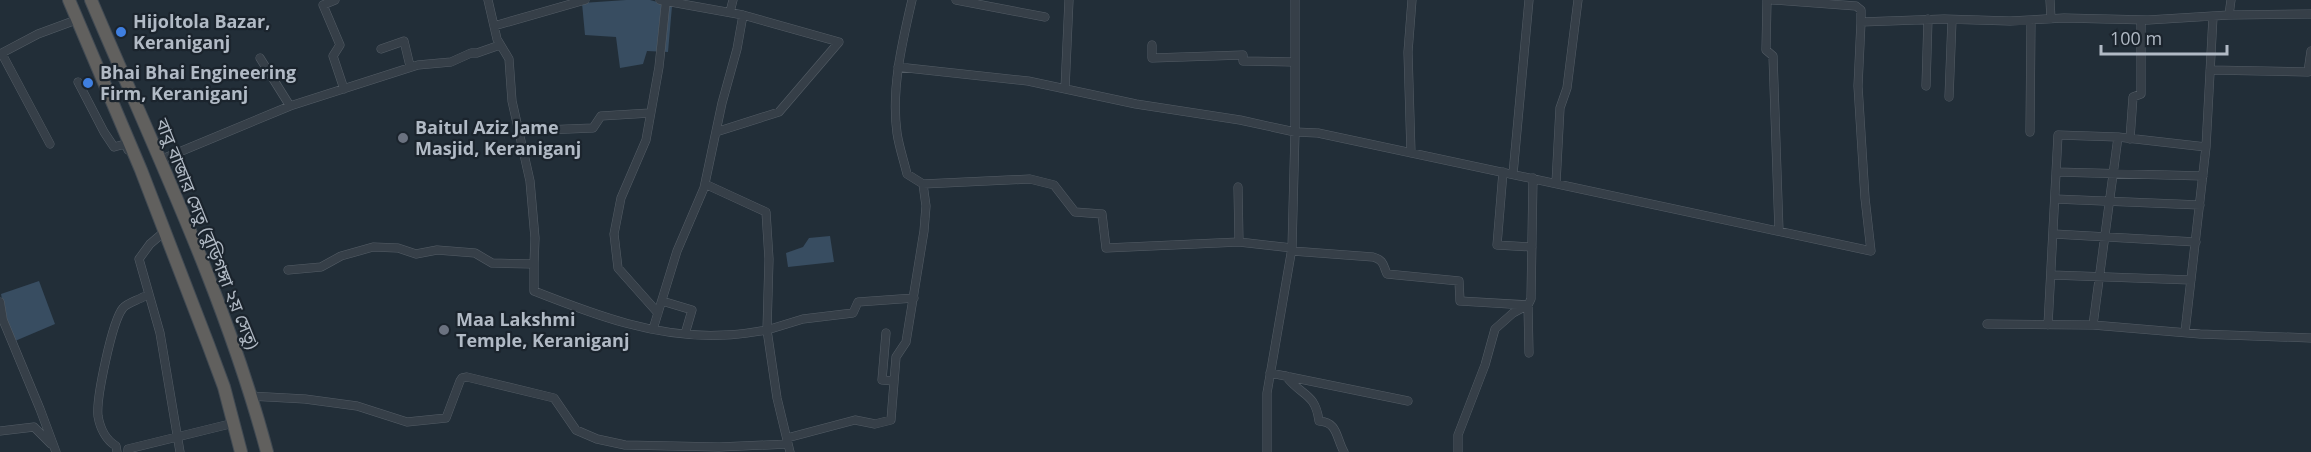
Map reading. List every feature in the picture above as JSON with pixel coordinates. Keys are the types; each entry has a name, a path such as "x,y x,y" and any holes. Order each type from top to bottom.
{"highway":[{"path":"69,0 141,170 224,387 241,452"},
{"name":"বাবু বাজার সেতু (বুড়িগঙ্গা ২য় সেতু)","path":"91,0 160,160 224,319 251,396 267,452"}],"street":[{"path":"335,0 323,5 340,45 333,56 344,89"},
{"path":"488,0 500,45 509,59 512,101 530,181 535,238 534,291 612,321 685,334 726,335 766,330 803,319 853,313 858,302 914,298"},
{"path":"494,26 582,0"},
{"path":"658,313 618,268 614,234 621,198 646,140 658,67 664,0 743,15 839,42 779,112 716,132"},
{"path":"730,12 733,0"},
{"path":"912,0 898,67 897,133 907,174 923,184 1029,179 1054,185 1075,212 1102,214 1106,248 1239,242 1373,257 1380,259 1387,274 1459,281 1460,301 1528,305"},
{"path":"956,0 1046,18"},
{"path":"1065,89 1069,0"},
{"path":"1267,452 1267,393 1292,249 1295,0"},
{"path":"1411,153 1408,51 1412,0"},
{"path":"1513,174 1528,0"},
{"path":"1556,183 1560,108 1567,88 1578,0"},
{"path":"1767,0 1766,50 1773,56 1779,231"},
{"path":"898,67 1028,81 1136,104 1240,120 1295,132 1318,133 1871,251 1865,198 1858,86 1861,10 1856,6 1773,0"},
{"path":"2050,0 2051,19"},
{"path":"2229,15 2231,0"},
{"path":"1861,22 2051,19 2140,21 2229,15 2311,14"},
{"path":"653,329 677,251 705,184 743,15"},
{"path":"2185,332 2206,147 2213,16"},
{"path":"50,144 1,54 38,34 76,20"},
{"path":"1926,86 1928,20"},
{"path":"1949,97 1952,20"},
{"path":"2030,132 2031,20"},
{"path":"2130,139 2133,97 2140,94 2140,21"},
{"path":"381,49 404,41 410,66"},
{"path":"160,160 290,106 418,65 451,62 471,53 500,45"},
{"path":"1152,45 1152,58 1243,55 1243,61 1294,62"},
{"path":"2210,70 2308,72 2311,51"},
{"path":"260,58 290,106"},
{"path":"78,82 114,147 125,144 138,172 141,170"},
{"path":"519,131 593,128 601,116 650,113"},
{"path":"2048,325 2058,135 2118,137 2206,147"},
{"path":"2093,325 2118,137"},
{"path":"1503,172 1497,245 1532,247"},
{"path":"2056,172 2203,176"},
{"path":"1458,452 1458,435 1485,365 1495,329 1513,313 1528,305 1532,299 1533,178"},
{"path":"705,184 766,212 769,249 766,330 777,398 788,445"},
{"path":"251,396 305,399 357,406 406,422 446,418 459,381 467,377 554,398 576,430 597,439 625,445 719,447 788,445 855,420 875,424 891,420 896,357 906,342 914,298 926,206 923,184"},
{"path":"1238,187 1239,242"},
{"path":"2055,199 2200,205"},
{"path":"164,232 150,244 139,259 160,333 180,452"},
{"path":"2054,234 2196,242"},
{"path":"288,270 321,267 341,256 373,247 398,248 416,254 437,250 475,253 492,263 534,264"},
{"path":"2052,275 2191,280"},
{"path":"117,452 116,446 107,441 98,417 101,381 123,308 144,297"},
{"path":"662,301 692,310 685,334"},
{"path":"0,302 3,320 55,450"},
{"path":"1528,305 1529,352"},
{"path":"1986,324 2093,325 2311,338"},
{"path":"886,333 882,380 894,381"},
{"path":"1270,373 1408,401"},
{"path":"1286,376 1295,388 1313,400 1317,407 1319,421 1328,421 1336,430 1344,452"},
{"path":"128,452 128,449 234,423"},
{"path":"0,431 34,427 55,450"}],"water":[{"path":"650,0 672,6 668,52 647,51 643,64 620,68 616,37 585,35 582,3"},
{"path":"830,236 834,262 788,267 786,253 803,247 809,238"},
{"path":"39,281 55,324 15,341 6,319 1,294"}],"place":[{"name":"Hijoltola Bazar, Keraniganj","path":"121,32"},
{"name":"Bhai Bhai Engineering Firm, Keraniganj","path":"88,83"},
{"name":"Baitul Aziz Jame Masjid, Keraniganj","path":"403,138"},
{"name":"Maa Lakshmi Temple, Keraniganj","path":"444,330"}]}
